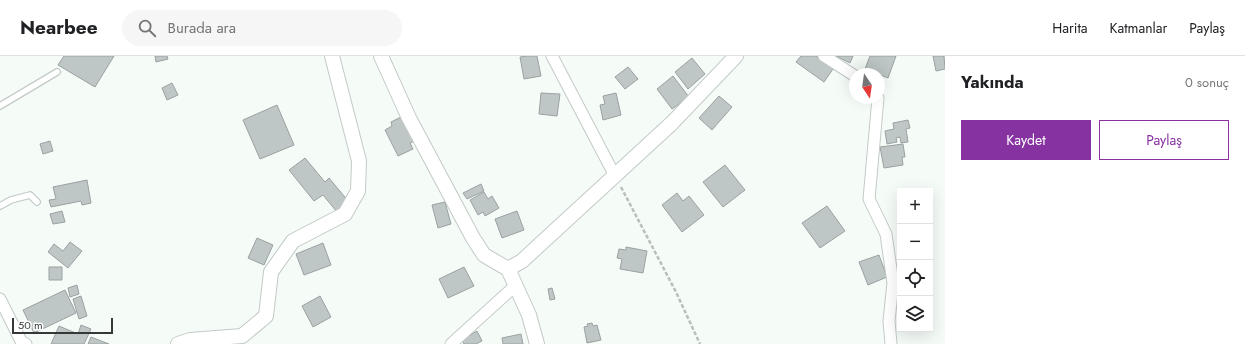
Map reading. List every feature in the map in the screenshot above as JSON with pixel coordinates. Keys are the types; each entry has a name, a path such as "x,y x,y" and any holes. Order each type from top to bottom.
{"street":[{"path":"178,344 190,340 203,341 242,336 266,316 271,272 293,241 345,214 358,191 359,161 332,56"},
{"path":"381,56 409,118 473,238 484,255 508,269 529,315 537,344"},
{"path":"552,56 615,176"},
{"path":"508,269 522,261 672,123 736,56"},
{"path":"824,56 849,72"},
{"path":"877,104 869,199 886,234 893,283 889,321 891,344"},
{"path":"451,344 515,286"},
{"path":"0,299 22,341 26,344"}],"lane":[{"path":"0,106 57,72"},
{"path":"0,206 11,200 30,195 37,202"}],"path":[{"path":"615,176 676,292 700,344"}],"building":[{"path":"64,56 114,56 95,87 58,65"},
{"path":"155,56 167,56 168,59 156,62"},
{"path":"537,56 541,76 524,79 520,57"},
{"path":"801,56 816,56 833,69 824,82 796,62"},
{"path":"836,56 853,56 850,63"},
{"path":"870,56 896,56 888,78 885,77 885,68 865,68"},
{"path":"933,56 944,56 945,69 936,71"},
{"path":"692,58 705,74 688,89 675,72"},
{"path":"628,67 638,79 625,89 615,77"},
{"path":"673,76 689,97 672,109 657,89"},
{"path":"172,83 178,95 167,100 162,88"},
{"path":"541,93 560,94 557,116 539,114"},
{"path":"616,93 621,115 603,120 600,105 605,104 603,96"},
{"path":"719,96 732,107 712,130 699,118"},
{"path":"277,105 294,145 260,159 243,120"},
{"path":"405,115 417,140 410,143 413,149 398,156 385,130 392,126 391,122"},
{"path":"908,120 910,128 906,129 908,142 901,143 900,137 896,138 897,142 887,144 885,131 894,129 893,123"},
{"path":"50,141 53,151 43,154 40,144"},
{"path":"903,144 905,157 902,157 903,165 884,168 880,147"},
{"path":"305,158 325,182 329,178 349,202 337,212 323,195 314,201 289,170"},
{"path":"725,165 745,190 723,207 703,182"},
{"path":"87,180 91,203 82,205 81,201 51,207 49,200 56,199 53,187"},
{"path":"481,184 484,191 467,199 463,193"},
{"path":"484,192 488,199 492,196 499,208 485,216 483,212 478,215 470,200"},
{"path":"677,193 683,201 689,196 704,215 682,232 662,205"},
{"path":"445,202 451,224 438,228 432,205"},
{"path":"827,206 845,231 820,248 802,223"},
{"path":"62,211 65,222 53,224 50,214"},
{"path":"517,211 524,230 502,238 495,219"},
{"path":"257,238 273,245 264,265 248,258"},
{"path":"70,242 82,251 68,268 48,252 54,244 63,251"},
{"path":"323,243 331,265 304,275 296,254"},
{"path":"626,247 647,251 643,273 620,269 622,259 617,258 619,249 626,250"},
{"path":"879,255 887,277 868,285 859,262"},
{"path":"49,267 62,267 62,280 49,280"},
{"path":"464,267 474,286 448,298 439,279"},
{"path":"77,285 79,294 70,297 68,288"},
{"path":"552,288 555,299 550,300 548,289"},
{"path":"65,290 76,313 34,333 23,310"},
{"path":"81,296 87,316 79,319 73,299"},
{"path":"320,296 331,317 313,327 302,306"},
{"path":"592,323 593,326 597,325 601,340 587,343 584,327 588,326 587,324"},
{"path":"81,325 91,329 84,344 51,344 59,326 78,334"},
{"path":"477,331 482,341 476,344 464,344 462,340"},
{"path":"521,334 523,344 503,344 502,338"},
{"path":"91,337 109,344 88,344"}]}
